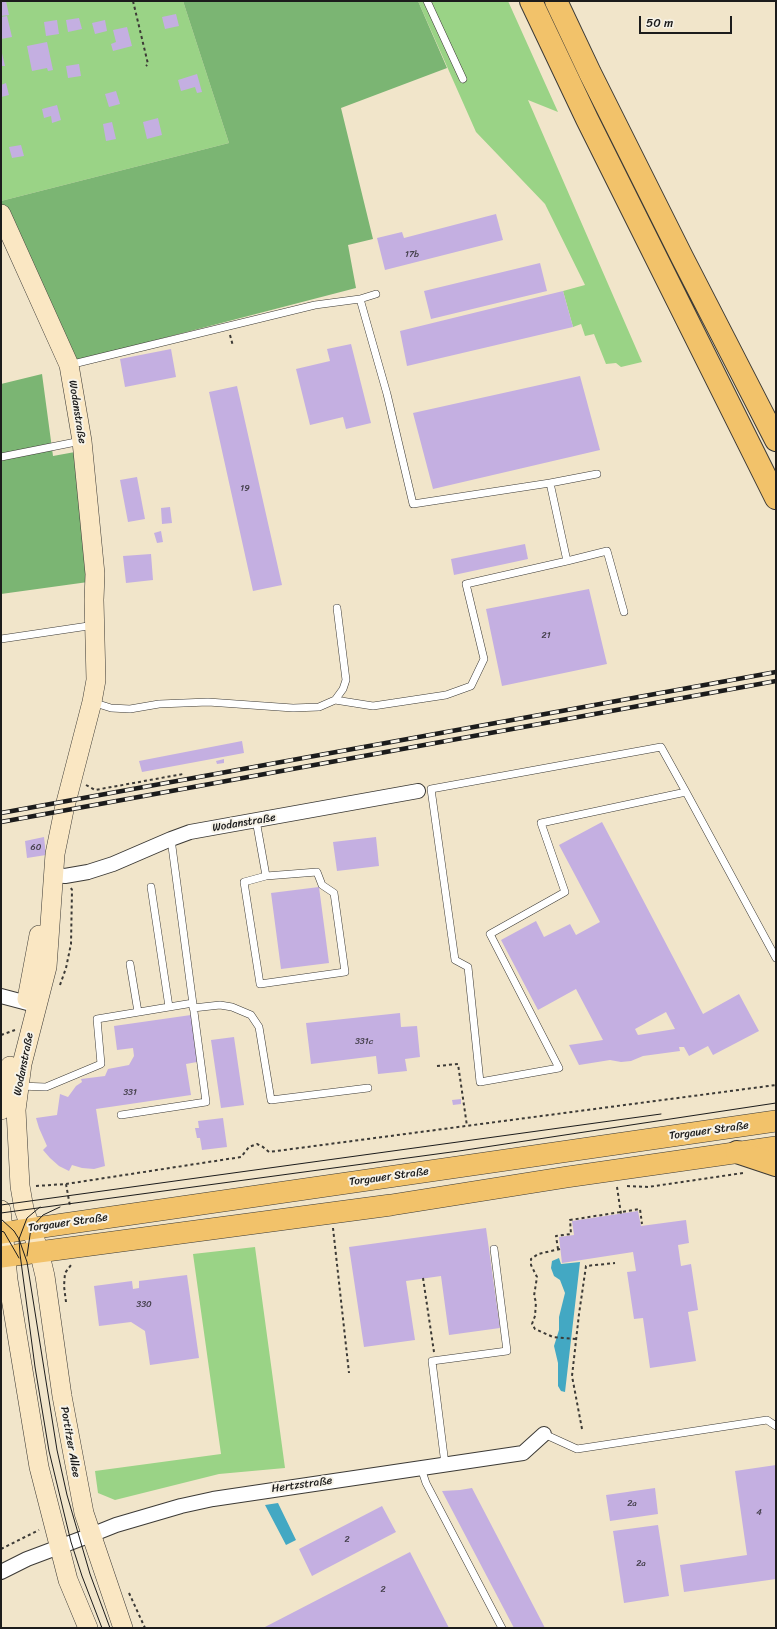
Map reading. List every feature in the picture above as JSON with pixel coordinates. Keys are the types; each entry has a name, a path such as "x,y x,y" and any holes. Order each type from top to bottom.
{"highway":[{"path":"531,1 587,119 776,498"},
{"path":"556,1 590,73 682,257 776,440"},
{"path":"738,1152 776,1165"}],"main road":[{"name":"Torgauer Straße","path":"2,1232 776,1121"},
{"path":"4,1256 391,1205 567,1177 776,1147"}],"street":[{"name":"Wodanstraße","path":"1,214 69,365 82,441 95,574 96,680 92,702 64,810 53,875 45,903 16,1110 20,1186 24,1210 39,1251"},
{"name":"Wodanstraße","path":"53,875 65,876 88,872 114,864 190,832 418,791"},
{"path":"1,996 32,1004"},
{"name":"Wodanstraße","path":"1,1110 20,1029 32,1004"},
{"path":"1,1210 4,1256 39,1466 68,1580 88,1628"},
{"name":"Portitzer Allee","path":"39,1251 47,1283 62,1396 76,1479 91,1535 124,1628"},
{"name":"Hertzstraße","path":"1,1572 27,1559 116,1525 181,1506 213,1498 523,1453 544,1434"}],"lane":[{"path":"428,1 463,79"},
{"path":"69,365 315,305 360,299 376,294"},
{"path":"360,299 387,394 413,504 550,483 597,474"},
{"path":"1,457 82,441"},
{"path":"550,483 567,561"},
{"path":"335,700 372,706 446,695 471,686 484,659 466,584 607,551 624,612"},
{"path":"92,702 111,708 130,709 159,704 208,702 293,708 319,707 335,700 343,689 346,680 337,608"},
{"path":"1,639 95,625"},
{"path":"686,792 541,823 565,892 490,934 559,1068 480,1082 468,967 455,960 431,789 662,747 776,958"},
{"path":"256,820 266,876"},
{"path":"121,1115 206,1102 171,839"},
{"path":"317,872 322,885 334,893 345,972 260,984 244,882 266,876 317,872"},
{"path":"151,887 169,1007"},
{"path":"130,964 138,1012"},
{"path":"19,1086 46,1088 101,1064 97,1019 169,1007 220,1005 232,1007 251,1015 259,1027 271,1100 368,1088"},
{"path":"445,1464 432,1361 507,1351 494,1249"},
{"path":"544,1434 577,1449 767,1420 776,1426"},
{"path":"421,1468 426,1483 502,1628"}],"path":[{"path":"134,1 148,64 146,66"},
{"path":"95,790 183,774"},
{"path":"1,1035 20,1029"},
{"path":"436,1066 458,1064 466,1126"},
{"path":"20,1186 66,1184 241,1157 249,1147 257,1144 264,1147 269,1152 776,1085"},
{"path":"617,1186 621,1213"},
{"path":"576,1339 553,1337 535,1329 532,1324 535,1316 536,1302 534,1296 537,1277 531,1265 531,1259 538,1254 559,1249 556,1236 571,1234 570,1220 640,1209 642,1224"},
{"path":"333,1225 349,1373"},
{"path":"65,1273 71,1265 75,1263"},
{"path":"582,1429 572,1376 586,1266 615,1263"},
{"path":"423,1278 435,1361"},
{"path":"1,1549 42,1529"}],"green space":[{"path":"1,1 183,1 229,143 1,201"},
{"path":"183,1 418,1 447,68 341,108 373,239 348,245 356,288 75,361 1,212 1,201 229,143"},
{"path":"418,1 508,1 558,112 528,100 642,362 621,367 616,363 606,364 594,334 585,336 581,324 573,327 563,291 585,285 545,204 476,132"},
{"path":"42,374 53,456 75,452 88,582 1,594 1,384"},
{"path":"255,1247 285,1468 219,1474 115,1500 98,1493 95,1471 221,1454 193,1254"}],"water":[{"path":"559,1258 561,1264 580,1262 565,1392 561,1391 558,1386 558,1363 554,1346 559,1330 559,1317 565,1293 560,1280 554,1276 551,1268 552,1261"},
{"path":"278,1503 296,1540 286,1545 265,1505"}],"building":[{"path":"1,1 6,1 9,15 1,16"},
{"path":"176,14 179,26 165,29 162,17"},
{"path":"7,16 12,37 1,39 1,17"},
{"path":"79,18 82,29 68,32 66,20"},
{"path":"57,20 59,34 46,36 44,22"},
{"path":"105,20 107,31 95,34 92,23"},
{"path":"127,27 132,46 113,51 111,44 116,42 113,30"},
{"path":"47,42 53,70 48,71 47,68 32,71 27,46"},
{"path":"1,49 5,66 1,66"},
{"path":"79,64 81,76 68,78 66,66"},
{"path":"197,74 202,92 197,93 195,87 181,91 178,80"},
{"path":"6,83 9,95 1,97 1,85"},
{"path":"116,91 120,104 109,107 105,94"},
{"path":"57,105 61,120 52,123 51,116 44,118 42,109"},
{"path":"158,118 162,135 147,139 143,122"},
{"path":"112,122 116,139 106,141 103,124"},
{"path":"21,145 24,156 12,158 9,147"},
{"path":"496,214 503,240 385,270 377,238 402,232 404,238"},
{"path":"540,263 547,291 431,319 424,291"},
{"path":"563,291 573,327 407,366 400,331"},
{"path":"351,344 371,423 346,429 343,417 310,425 296,369 330,361 327,349"},
{"path":"171,349 176,377 125,387 120,359"},
{"path":"580,376 600,450 433,489 413,413"},
{"path":"237,386 282,585 253,591 209,392"},
{"path":"137,477 145,519 128,522 120,480"},
{"path":"170,507 172,523 162,524 161,508"},
{"path":"161,531 163,542 157,543 154,533"},
{"path":"525,544 528,559 454,575 451,559"},
{"path":"151,554 153,580 126,583 123,556"},
{"path":"589,589 607,664 502,686 486,609"},
{"path":"242,741 244,753 142,772 139,761"},
{"path":"224,759 224,763 217,764 216,761"},
{"path":"602,822 703,1014 739,994 759,1031 713,1055 708,1046 689,1056 684,1047 679,1047 680,1051 643,1056 631,1061 621,1062 610,1060 579,1065 569,1045 603,1040 576,989 538,1010 501,940 536,921 544,937 570,924 576,935 600,922 559,845","holes":["666,1012 675,1029 638,1035 635,1029"]},
{"path":"44,837 46,855 27,858 25,841"},
{"path":"376,837 379,866 337,871 333,842"},
{"path":"319,887 329,963 281,969 271,893"},
{"path":"400,1013 401,1027 417,1026 420,1057 405,1059 407,1071 378,1074 376,1056 311,1064 306,1023"},
{"path":"191,1015 197,1062 186,1064 191,1095 96,1109 105,1166 94,1169 72,1165 69,1171 59,1166 50,1158 43,1150 47,1146 36,1118 57,1115 60,1094 68,1097 76,1086 82,1082 81,1079 105,1076 108,1069 129,1065 134,1056 133,1048 117,1050 114,1026"},
{"path":"234,1037 244,1105 221,1108 211,1040"},
{"path":"461,1099 461,1104 453,1105 452,1100"},
{"path":"223,1118 227,1147 202,1150 200,1138 197,1138 195,1128 199,1128 198,1121"},
{"path":"638,1211 641,1226 686,1220 689,1243 678,1245 681,1266 691,1264 698,1310 688,1312 696,1361 650,1368 643,1318 634,1319 627,1272 636,1271 633,1252 562,1263 559,1237 574,1235 572,1221"},
{"path":"486,1228 500,1328 449,1335 441,1276 406,1281 415,1340 364,1347 349,1247"},
{"path":"187,1275 199,1358 150,1365 145,1331 131,1322 99,1326 94,1286 132,1281 133,1289 139,1288 139,1281"},
{"path":"776,1465 776,1579 684,1592 680,1565 747,1555 735,1471"},
{"path":"472,1488 545,1628 514,1628 442,1491"},
{"path":"655,1488 658,1514 610,1521 606,1495"},
{"path":"382,1506 396,1532 312,1576 299,1549"},
{"path":"658,1525 669,1596 624,1603 613,1531"},
{"path":"410,1552 449,1628 263,1628"}],"tram line":[{"path":"1,1213 459,1151 776,1103"},
{"path":"1,1205 661,1114"},
{"path":"40,1207 27,1218 19,1239 35,1367 49,1451 71,1542 102,1628"},
{"path":"27,1256 31,1228 43,1215 60,1207"},
{"path":"1,1219 14,1231 19,1239 27,1262 57,1450 67,1495 90,1574 110,1628"},
{"path":"1,1231 4,1232 19,1258"}],"railway":[{"path":"1,813 776,672"},
{"path":"1,822 776,681"}]}
